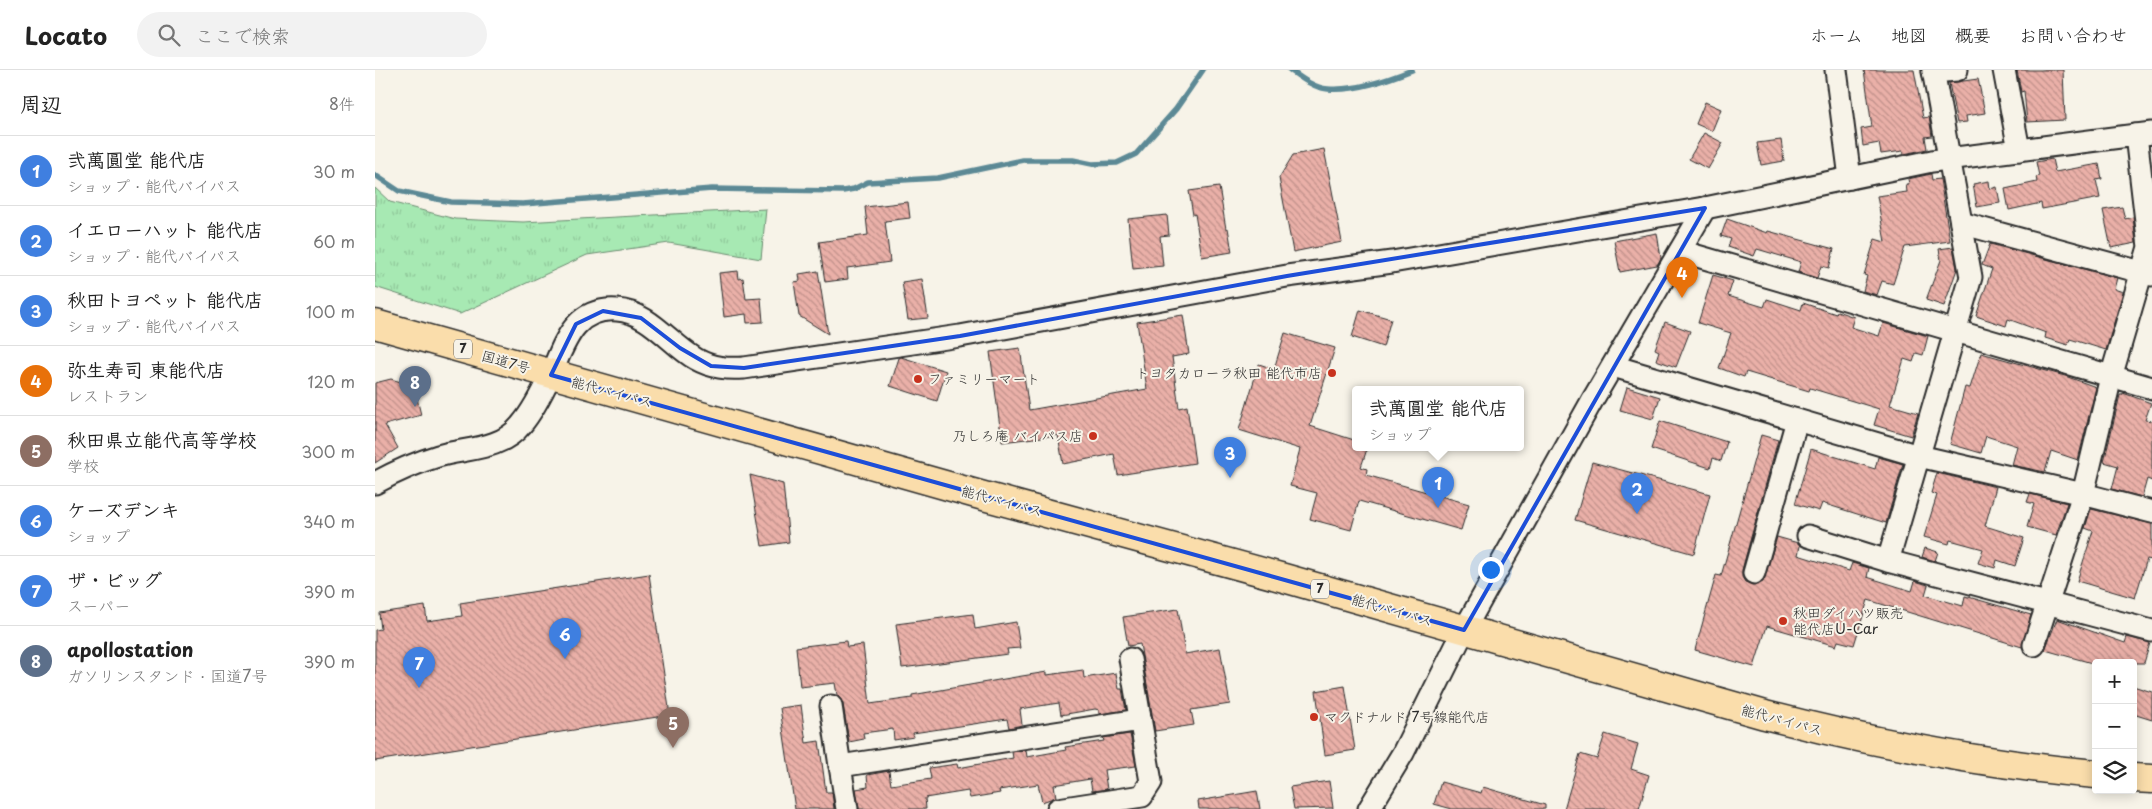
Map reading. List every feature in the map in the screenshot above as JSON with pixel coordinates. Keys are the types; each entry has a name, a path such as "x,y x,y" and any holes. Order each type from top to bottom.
{"highway":[{"name":"国道7号","path":"375,324 551,375"},
{"name":"能代バイパス","path":"551,375 1284,578 1733,707 1845,736 2047,770 2092,774"},
{"path":"2137,778 2152,780"}],"street":[{"path":"1836,70 1850,178"},
{"path":"1888,561 1971,277 1933,71 1957,70"},
{"path":"2004,70 2019,150"},
{"path":"375,483 418,462 503,440 521,425 540,396 568,335 576,324 603,310 617,310 641,318 697,360 711,366 726,369 744,368 960,336 1287,276 1392,262 1705,208 1949,159 2144,134 2149,247 2147,273 2111,377 2083,494 2034,645"},
{"path":"1369,809 1403,752 1463,630 1593,399 1705,208"},
{"path":"1961,223 2147,273"},
{"path":"1680,250 2152,388"},
{"path":"1613,366 1919,456 2152,512"},
{"path":"1754,572 1797,420"},
{"path":"1808,536 1888,561 2152,631"},
{"path":"1058,809 1142,796 1151,782 1130,660"},
{"path":"831,706 847,809"},
{"path":"840,766 1140,720"}],"highlighted area":[{"path":"1705,208 1464,630 551,375 576,324 603,311 641,318 680,348 711,366 744,368 960,336 1287,276"}],"green space":[{"path":"375,188 390,202 455,219 523,222 766,209 761,259 669,243 587,255 460,314 375,287"}],"building":[{"path":"1864,70 1914,70 1923,118 1929,117 1932,136 1925,137 1927,149 1904,154 1903,151 1881,154 1879,143 1863,146 1861,129 1872,127"},
{"path":"2017,70 2063,70 2065,120 2027,122 2024,91 2021,92"},
{"path":"1978,79 1985,113 1966,116 1967,122 1957,123 1949,83"},
{"path":"1705,102 1721,109 1712,131 1696,124"},
{"path":"1704,133 1723,143 1708,169 1689,159"},
{"path":"1781,140 1784,161 1761,165 1757,143"},
{"path":"1324,149 1342,242 1293,252 1279,178 1293,155"},
{"path":"2052,159 2055,172 2099,164 2102,179 2096,180 2100,198 2042,209 2041,203 2009,210 2005,189 2037,182 2036,177 2039,176 2036,162"},
{"path":"1931,174 1932,180 1940,179 1950,241 1905,247 1893,284 1882,281 1877,295 1863,291 1867,276 1864,275 1875,239 1885,242 1877,196 1907,192 1906,184 1909,184 1908,179"},
{"path":"1989,181 1990,189 1997,187 2000,203 1977,207 1973,184"},
{"path":"1219,187 1232,252 1202,257 1189,191"},
{"path":"908,202 910,218 885,221 890,262 847,268 848,279 825,282 819,242 868,235 865,207"},
{"path":"2122,207 2125,219 2133,217 2136,243 2111,248 2103,210"},
{"path":"1167,215 1169,235 1160,236 1163,266 1133,269 1128,219"},
{"path":"1727,219 1767,233 1768,231 1834,249 1829,268 1821,266 1817,278 1798,272 1801,262 1757,249 1754,256 1728,247 1731,239 1721,236"},
{"path":"1657,233 1661,258 1657,265 1620,272 1614,241"},
{"path":"1990,244 2117,278 2114,289 2123,292 2106,350 2070,339 2068,345 2045,338 2046,333 2008,319 2006,326 1976,316 1992,269 1982,265"},
{"path":"1953,247 1957,269 1944,306 1926,300 1941,260 1939,249"},
{"path":"738,271 739,279 743,278 746,299 761,298 763,322 747,323 746,314 724,317 719,273"},
{"path":"818,271 828,334 799,316 794,282 800,281 799,274"},
{"path":"1713,275 1733,281 1728,296 1764,307 1767,299 1801,310 1803,303 1836,314 1837,311 1854,317 1851,327 1879,336 1883,323 1928,336 1923,355 1916,353 1913,362 1904,359 1890,405 1918,413 1911,436 1874,425 1879,409 1810,388 1809,391 1746,372 1744,377 1719,368 1731,333 1698,323"},
{"path":"922,279 928,318 908,320 902,282"},
{"path":"1360,310 1391,319 1383,347 1352,337"},
{"path":"1183,315 1189,354 1172,357 1179,408 1187,406 1195,463 1118,475 1114,454 1063,464 1058,435 1002,442 990,352 1020,348 1029,410 1147,389 1137,322"},
{"path":"1665,322 1690,331 1676,367 1656,360 1659,351 1655,349"},
{"path":"1285,333 1335,348 1310,426 1352,439 1352,451 1366,451 1361,467 1367,469 1366,475 1469,504 1461,530 1359,501 1351,530 1310,519 1317,493 1290,486 1300,449 1239,430 1259,364 1274,369"},
{"path":"1981,353 2065,376 2096,387 2078,460 2051,451 2045,472 2012,465 2017,446 1986,436 1981,453 1950,444 1965,387 1970,388"},
{"name":"ファミリーマート","path":"899,358 946,371 937,401 890,386"},
{"path":"391,379 414,386 421,415 385,425 398,448 375,463 375,383"},
{"path":"1627,387 1660,397 1653,419 1620,410"},
{"path":"2123,393 2151,403 2145,420 2152,421 2152,481 2147,479 2142,497 2112,489 2118,466 2104,462 2120,395"},
{"path":"1660,421 1727,442 1721,461 1713,458 1710,468 1651,449"},
{"path":"1761,435 1778,440 1742,570 1742,577 1745,582 1757,585 1763,582 1777,537 1798,543 1800,546 1798,555 1849,571 1852,563 1869,568 1867,577 1912,591 1915,581 1928,585 1925,595 1963,606 1965,596 2031,615 2022,647 1868,600 1854,645 1838,641 1836,646 1767,626 1754,667 1695,650 1716,575 1721,576"},
{"path":"1811,449 1875,469 1878,457 1903,464 1886,523 1822,503 1819,511 1795,504"},
{"path":"1592,462 1710,494 1694,554 1575,520"},
{"path":"1937,473 1996,487 1985,526 2024,538 2015,566 1997,560 1995,568 1978,563 1983,549 1950,540 1949,544 1924,537 1937,495 1931,493"},
{"path":"750,475 783,484 789,542 762,546"},
{"path":"2030,494 2067,503 2056,535 2027,527 2034,504 2027,502"},
{"path":"2091,509 2152,524 2152,560 2147,559 2135,598 2077,581 2093,531 2085,528"},
{"path":"1925,548 1938,552 1935,561 1922,557"},
{"path":"649,574 670,715 375,761 375,630 381,629 379,613 425,606 427,621 462,616 460,603"},
{"path":"1178,609 1185,654 1220,648 1230,704 1191,710 1194,725 1155,731 1140,644 1128,646 1123,617"},
{"path":"973,614 975,629 1016,622 1020,648 1007,649 1008,654 902,668 896,624"},
{"path":"2057,619 2125,643 2127,637 2150,643 2144,663 2137,663 2137,659 2092,659 2092,663 2045,650"},
{"path":"846,641 847,647 863,645 870,704 912,698 912,695 1047,672 1047,675 1083,670 1084,678 1116,673 1119,689 1122,689 1126,710 1099,714 1099,710 1095,709 1061,715 1059,703 1020,709 1022,725 1009,728 1007,719 913,733 914,737 894,740 893,729 863,733 864,739 849,742 843,704 837,695 835,683 800,687 796,647"},
{"path":"1345,686 1355,750 1325,755 1316,691"},
{"path":"2137,687 2152,692 2152,720 2137,715"},
{"path":"801,705 806,743 819,741 826,792 832,792 834,809 795,809 780,708"},
{"path":"1130,734 1136,766 1104,770 1107,789 1092,791 1090,779 1054,785 1056,797 1042,802 1038,784 999,790 1000,793 970,798 968,791 925,798 926,809 859,809 856,789 868,787 867,775 889,771 891,785 931,779 929,768 957,764 958,768 1013,758 1012,752 1026,750 1027,757 1066,750 1065,747 1104,741 1103,738"},
{"path":"1605,734 1638,744 1631,769 1649,775 1639,809 1564,809 1580,754 1597,759"},
{"path":"1329,781 1333,808 1294,809 1290,787"},
{"path":"1441,782 1481,793 1483,787 1545,805 1545,809 1452,809 1434,804"},
{"path":"1257,791 1260,809 1199,809 1198,801"}],"waterway":[{"path":"375,175 399,191 451,202 523,204 712,189 843,191 854,189 868,182 938,178 1023,160 1073,160 1092,164 1117,163 1136,154 1176,109 1203,70"},
{"path":"1290,70 1308,82 1328,89 1371,84 1412,70"}],"place":[{"name":"弥生寿司 東能代店","path":"1682,298"},
{"name":"トヨタカローラ秋田 能代市店","path":"1332,373"},
{"name":"ファミリーマート","path":"918,379"},
{"name":"apollostation","path":"415,407"},
{"name":"乃しろ庵 バイパス店","path":"1093,436"},
{"name":"秋田トヨペット 能代店","path":"1230,478"},
{"name":"弐萬圓堂 能代店","path":"1438,508"},
{"name":"イエローハット 能代店","path":"1637,514"},
{"name":"秋田ダイハツ販売 能代店U-Car","path":"1783,621"},
{"name":"ケーズデンキ","path":"565,659"},
{"name":"ザ・ビッグ","path":"419,688"},
{"name":"マクドナルド 7号線能代店","path":"1314,717"},
{"name":"秋田県立能代高等学校","path":"673,748"}]}
